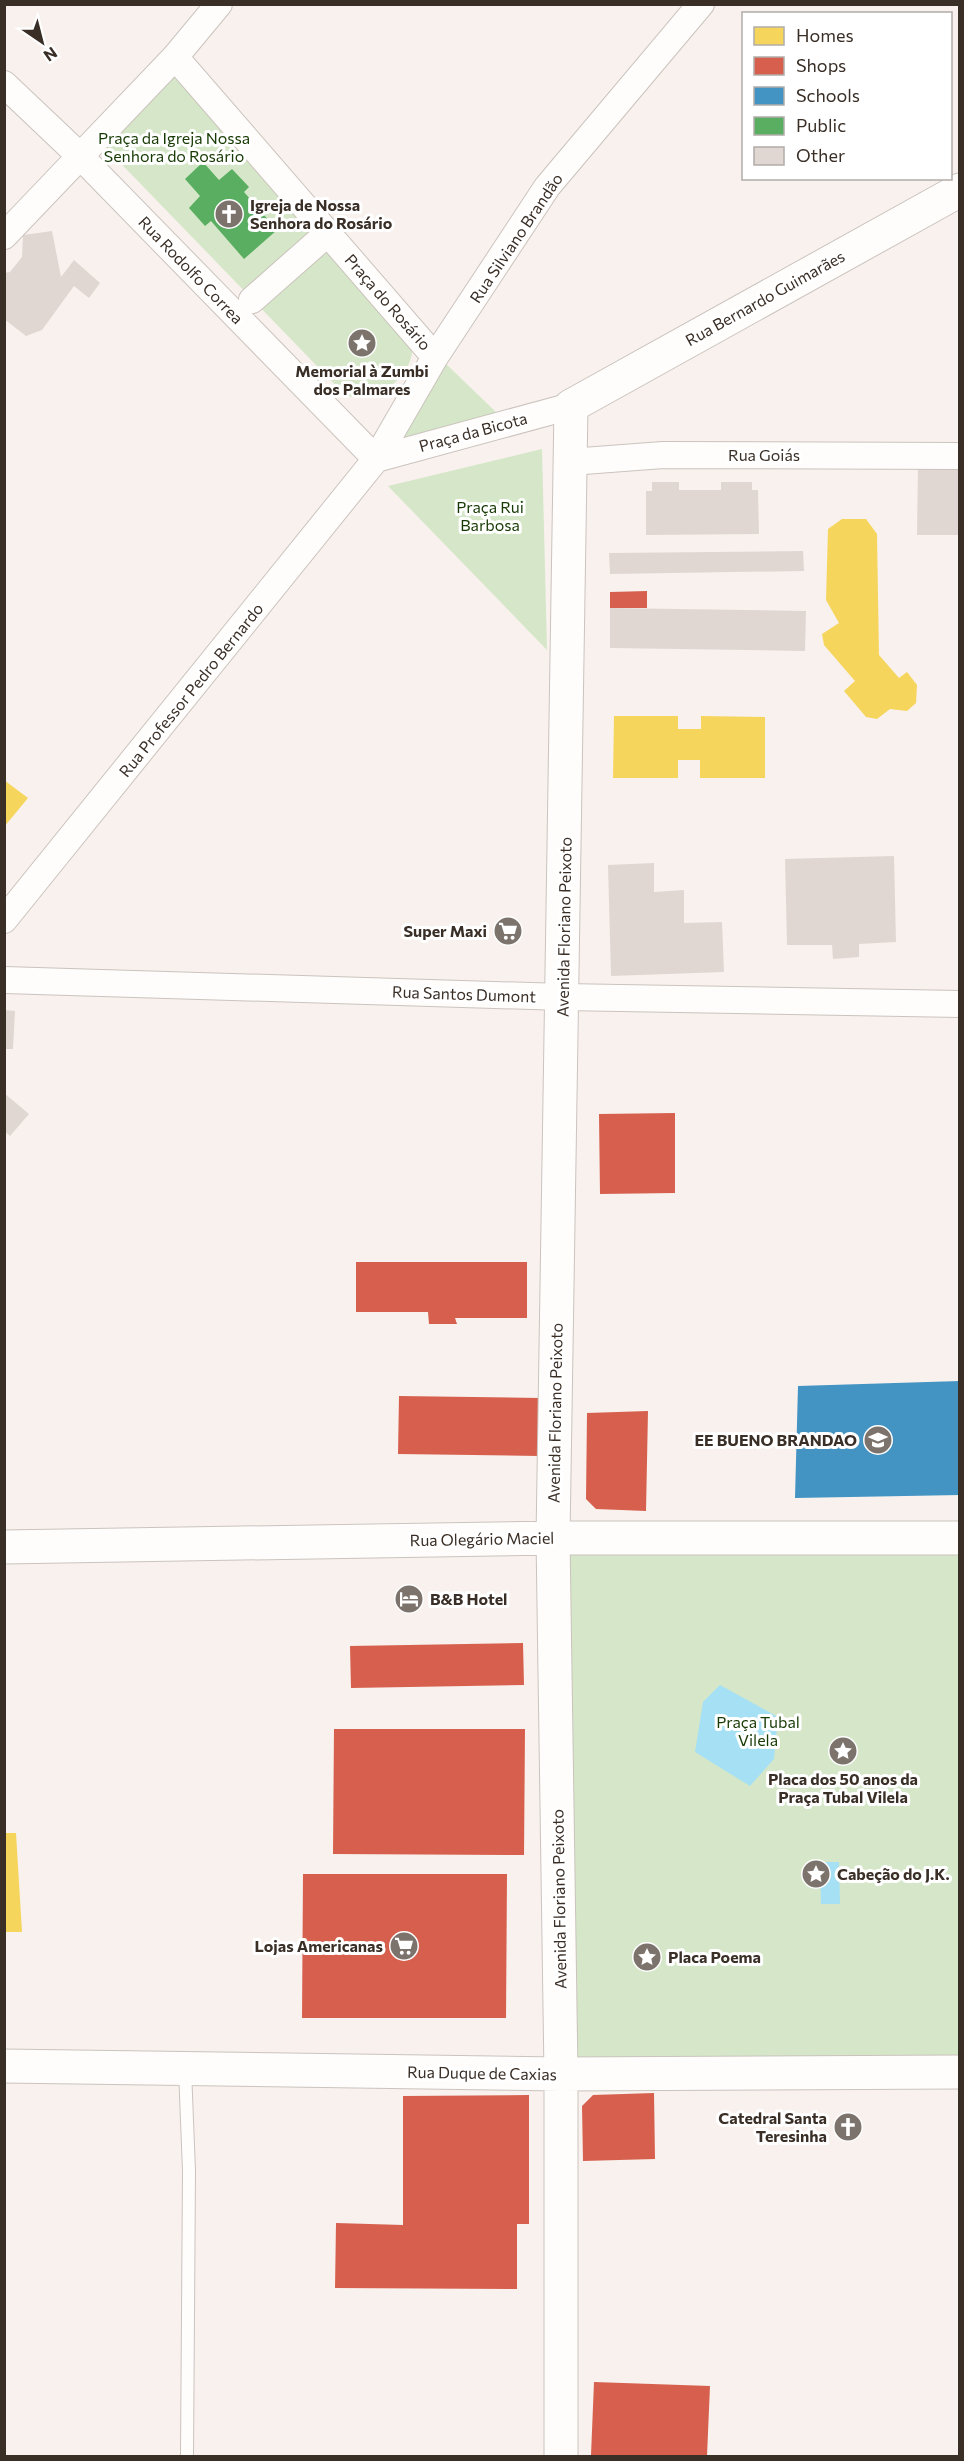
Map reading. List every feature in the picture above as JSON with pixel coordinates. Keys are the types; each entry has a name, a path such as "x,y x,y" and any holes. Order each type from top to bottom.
{"street":[{"path":"4,236 175,57 219,4"},
{"name":"Rua Silviano Brandão","path":"376,459 435,357 547,187 701,4"},
{"name":"Praça do Rosário","path":"175,57 435,357"},
{"name":"Rua Rodolfo Correa","path":"4,84 80,156 376,459"},
{"name":"Rua Bernardo Guimarães","path":"571,406 960,190"},
{"path":"252,300 328,233"},
{"name":"Praça da Bicota","path":"376,459 571,406"},
{"name":"Avenida Floriano Peixoto","path":"561,2457 561,2074 553,1538 571,406"},
{"name":"Rua Goiás","path":"570,462 663,455 960,456"},
{"name":"Rua Professor Pedro Bernardo","path":"4,920 376,459"},
{"name":"Rua Santos Dumont","path":"4,980 563,997 960,1004"},
{"name":"Rua Olegário Maciel","path":"4,1548 553,1538 960,1538"},
{"name":"Rua Duque de Caxias","path":"4,2066 561,2074 960,2072"}],"lane":[{"path":"185,2069 189,2171 187,2457"}],"green space":[{"name":"Praça da Igreja Nossa Senhora do Rosário","path":"175,73 412,347 407,367 393,384 381,391 347,397 103,145"},
{"path":"444,362 498,414 396,442"},
{"name":"Praça Rui Barbosa","path":"542,449 547,650 388,486"},
{"name":"Praça Tubal Vilela","path":"553,1526 959,1532 959,2072 561,2074"}],"water":[{"path":"720,1685 778,1717 774,1759 750,1786 695,1752 703,1702"},
{"path":"820,1862 839,1862 840,1904 821,1904"}],"building: Homes":[{"path":"842,519 866,519 877,534 879,655 899,678 907,672 917,685 916,703 907,711 890,709 877,719 866,717 844,691 855,681 824,645 822,634 839,623 826,600 828,529"},
{"path":"614,716 678,716 678,729 701,729 701,716 765,717 765,778 700,778 700,760 678,760 678,778 613,778"},
{"path":"4,780 28,798 4,827"},
{"path":"4,1833 16,1833 22,1932 4,1932"}],"building: Shops":[{"path":"647,591 647,608 610,608 610,592"},
{"path":"675,1113 675,1193 600,1194 599,1114"},
{"path":"356,1262 527,1262 527,1318 455,1318 457,1324 429,1324 428,1312 356,1312"},
{"path":"399,1396 540,1398 539,1456 398,1454"},
{"path":"648,1411 646,1511 596,1509 586,1499 587,1413"},
{"path":"523,1643 524,1685 351,1688 350,1646"},
{"path":"334,1729 525,1729 524,1855 333,1854"},
{"name":"Lojas Americanas","path":"303,1874 507,1874 506,2018 302,2018"},
{"path":"654,2093 655,2159 583,2161 582,2106 593,2095"},
{"path":"529,2095 529,2224 517,2224 517,2289 335,2288 336,2223 403,2225 403,2096"},
{"path":"594,2382 710,2386 707,2456 591,2455"}],"building: Schools":[{"name":"EE BUENO BRANDAO","path":"960,1381 960,1495 795,1498 798,1386"}],"building: Public":[{"name":"Igreja de Nossa Senhora do Rosário","path":"203,162 219,180 232,169 249,187 244,192 277,230 244,259 211,221 205,226 189,208 200,196 185,179"}],"building: Other":[{"path":"52,231 61,277 74,260 100,283 89,298 74,286 42,330 26,336 4,319 4,273 10,272 22,257 23,235"},
{"path":"918,465 960,466 960,535 917,535"},
{"path":"652,482 679,482 679,490 721,490 721,482 752,482 752,490 758,490 759,534 646,535 646,491 652,491"},
{"path":"803,551 804,571 610,574 609,553"},
{"path":"610,608 806,611 805,651 610,648"},
{"path":"894,856 896,942 859,944 859,957 833,959 832,945 787,945 785,859"},
{"path":"654,863 654,892 684,890 684,923 722,922 724,972 611,976 608,865"},
{"path":"4,1010 15,1011 13,1049 4,1049"},
{"path":"4,1093 29,1114 10,1136 4,1131"}],"place":[{"name":"Igreja de Nossa Senhora do Rosário","path":"229,214"},
{"name":"Memorial à Zumbi dos Palmares","path":"362,343"},
{"name":"Super Maxi","path":"508,931"},
{"name":"EE BUENO BRANDAO","path":"878,1440"},
{"name":"B&B Hotel","path":"409,1599"},
{"name":"Placa dos 50 anos da Praça Tubal Vilela","path":"843,1751"},
{"name":"Cabeção do J.K.","path":"816,1874"},
{"name":"Lojas Americanas","path":"404,1946"},
{"name":"Placa Poema","path":"647,1957"},
{"name":"Catedral Santa Teresinha","path":"848,2127"}]}
